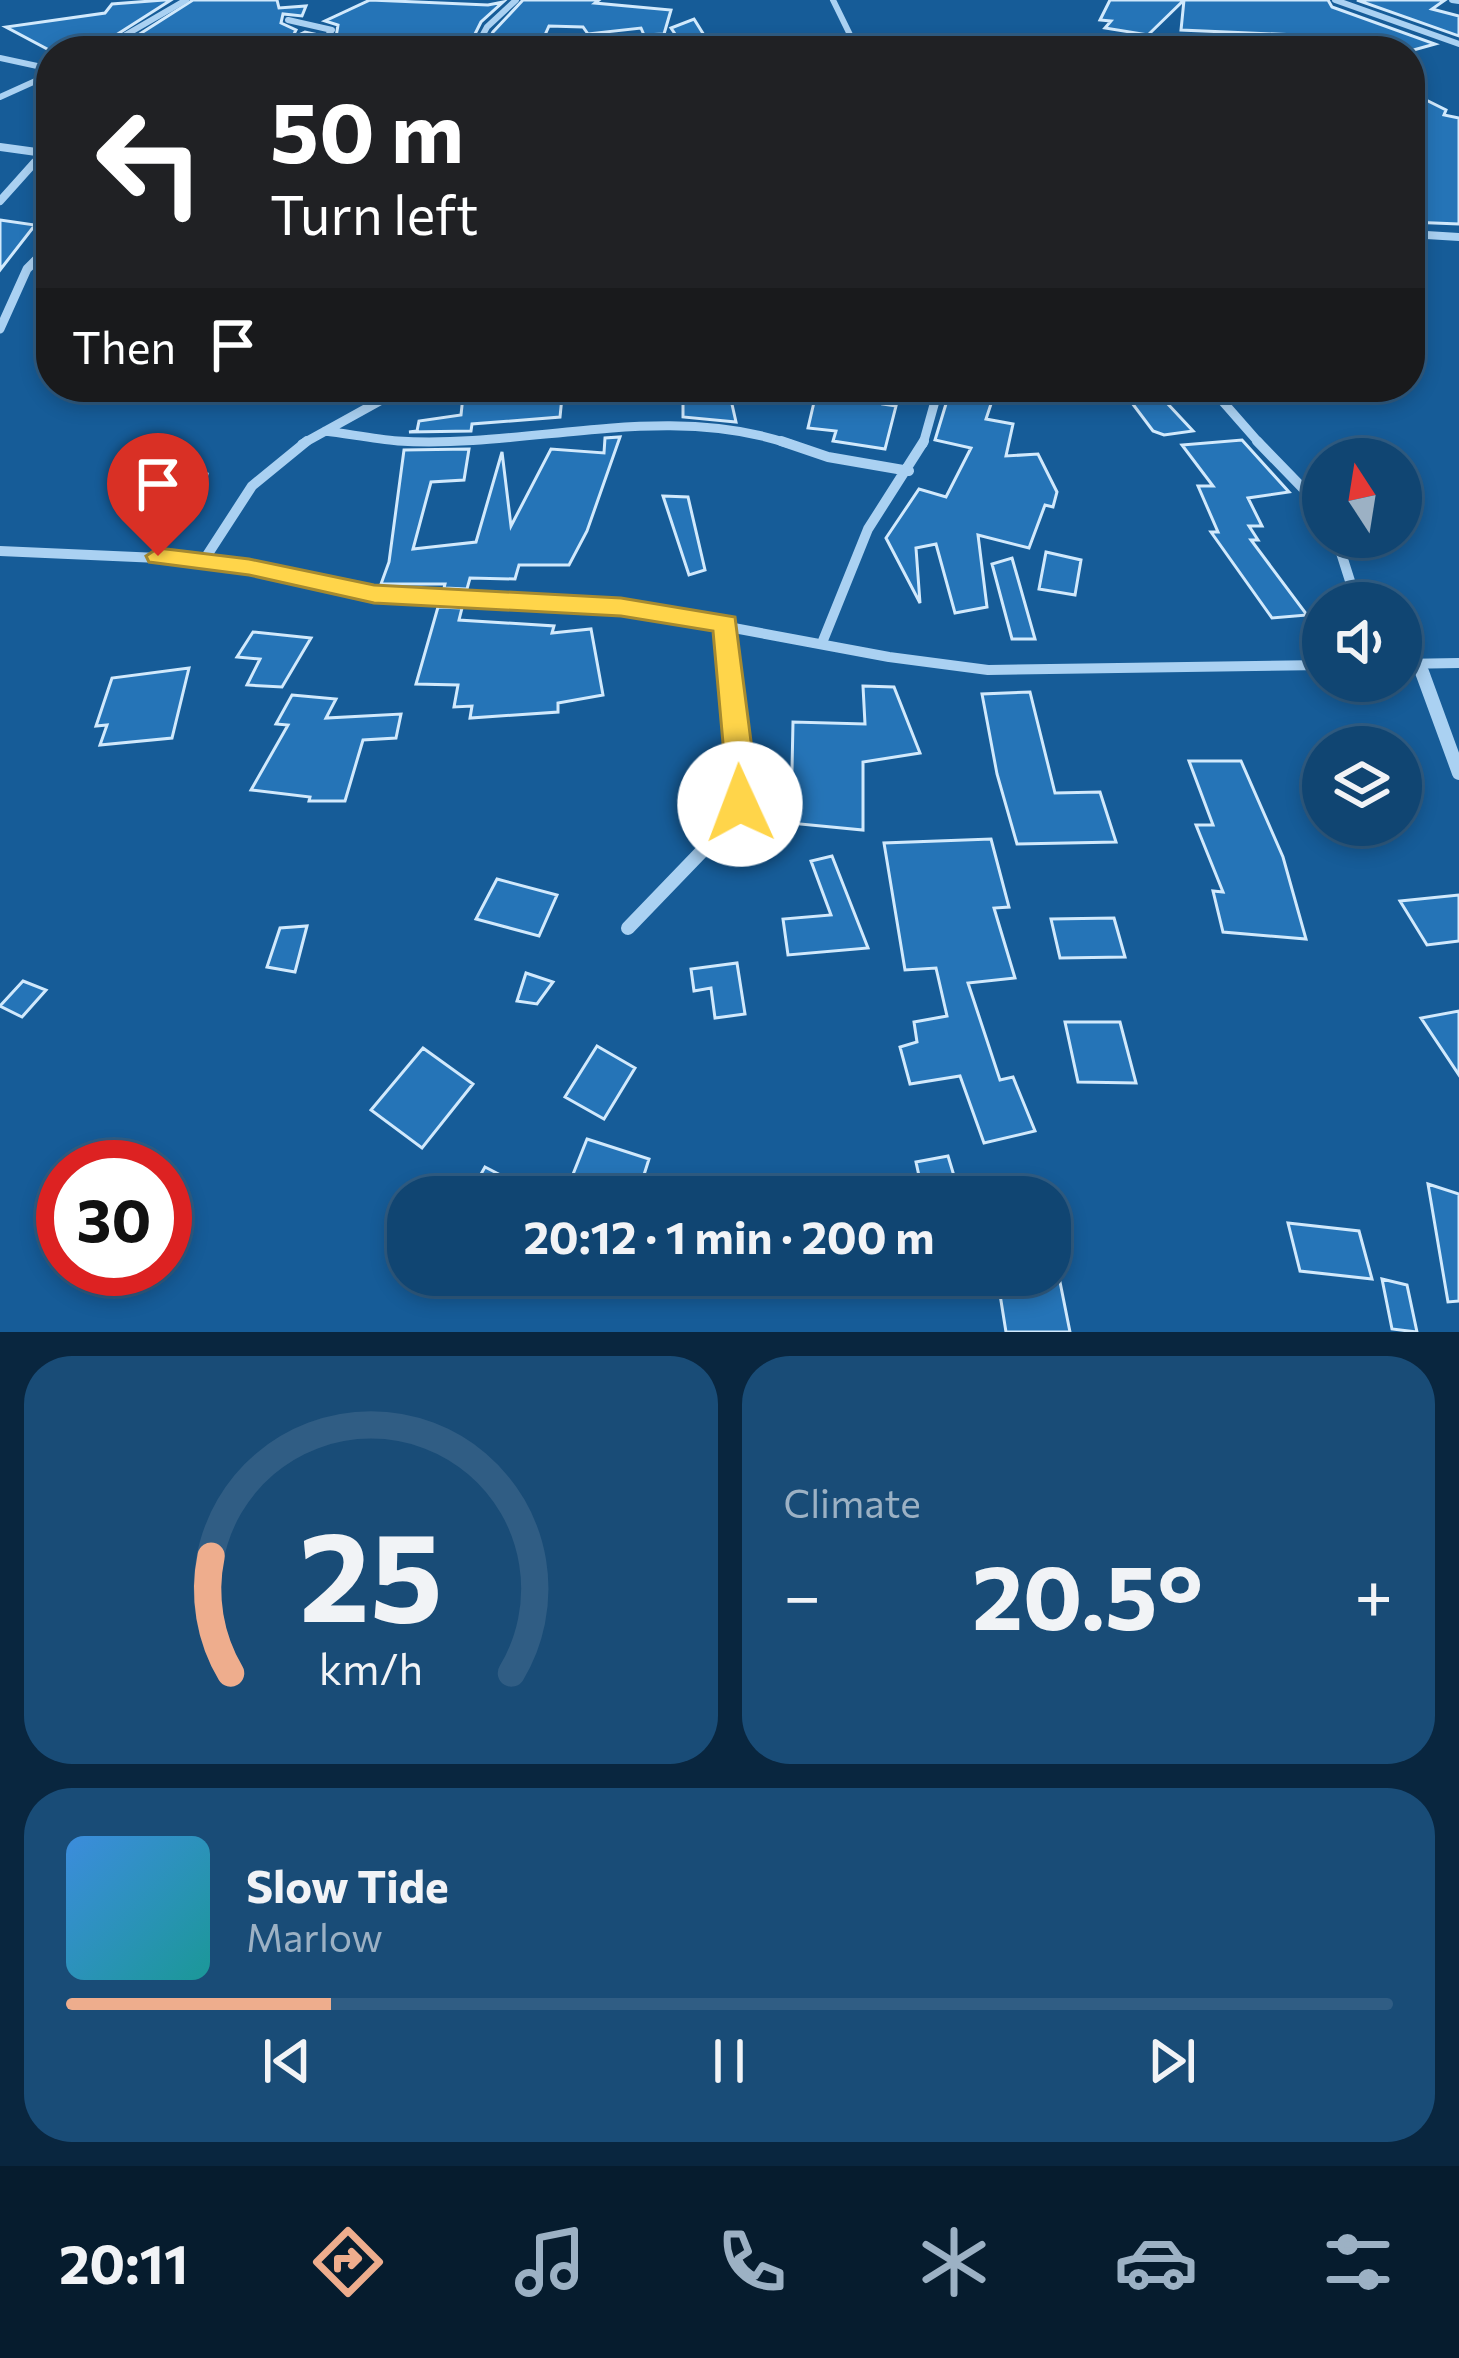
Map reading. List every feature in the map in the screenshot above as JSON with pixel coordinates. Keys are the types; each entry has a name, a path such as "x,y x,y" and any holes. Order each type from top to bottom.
{"street":[{"path":"124,36 186,0"},
{"path":"482,36 516,0"},
{"path":"833,0 851,36"},
{"path":"1335,0 1459,44"},
{"path":"289,20 330,28 326,36"},
{"path":"0,58 36,67"},
{"path":"0,97 36,79"},
{"path":"0,147 36,153"},
{"path":"0,201 35,162 16,151"},
{"path":"1425,235 1459,237"},
{"path":"0,328 27,269 36,260"},
{"path":"204,560 243,492 283,457 326,430 388,402"},
{"path":"822,643 868,529 922,448 935,402"},
{"path":"1221,402 1237,424 1302,482"},
{"path":"326,430 400,441 666,426 745,429 829,458 909,471"},
{"path":"0,551 112,552 204,560 374,594 621,607 988,670 1302,665"},
{"path":"628,928 733,819 740,804 725,624"},
{"path":"1422,664 1459,663"},
{"path":"1422,672 1459,773"}],"building":[{"path":"171,0 115,36 36,36 36,43 6,27 105,13 112,4"},
{"path":"193,0 277,0 279,8 306,6 302,16 283,14 281,23 296,30 293,36 137,36"},
{"path":"370,0 503,2 481,22 474,36 336,36 338,25 325,21"},
{"path":"523,0 599,0 595,3 671,10 664,34 644,35 641,28 588,34 583,27 549,26 544,36 491,36"},
{"path":"1110,0 1184,0 1148,35 1105,28 1111,21 1100,20"},
{"path":"1184,0 1328,0 1332,7 1413,36 1296,36 1181,30"},
{"path":"1357,0 1445,0 1432,9 1459,16 1459,36"},
{"path":"694,19 705,36 676,36 671,28"},
{"path":"1425,100 1446,110 1444,115 1459,118 1459,224 1425,223"},
{"path":"0,220 35,225 0,270"},
{"path":"462,402 562,402 560,417 472,424 471,431 409,432 417,431 419,421 461,415"},
{"path":"683,402 731,402 736,422 683,417"},
{"path":"814,402 896,406 885,449 833,441 836,431 808,428"},
{"path":"947,402 992,402 986,419 1013,424 1006,456 1038,454 1057,492 1053,507 1045,505 1029,548 978,535 987,607 955,613 936,544 916,548 920,603 886,538 919,489 946,497 971,448 935,440"},
{"path":"1131,402 1166,402 1193,431 1164,435 1153,431"},
{"path":"620,437 587,531 569,565 519,565 515,579 470,578 467,589 444,588 445,584 381,584 389,562 404,450 469,449 464,480 431,482 413,549 476,542 502,452 511,526 551,449 604,453 605,438"},
{"path":"1242,440 1289,492 1248,498 1262,526 1249,526 1258,540 1251,540 1302,608 1302,615 1272,618 1211,532 1218,532 1198,486 1213,486 1182,445"},
{"path":"171,471 207,474 199,502 159,506"},
{"path":"663,496 688,497 705,570 689,575"},
{"path":"1046,552 1081,560 1075,595 1039,589"},
{"path":"1012,558 1035,639 1012,639 992,564"},
{"path":"438,607 462,608 459,620 554,626 552,633 591,629 603,695 558,703 558,712 470,718 472,706 454,707 458,685 416,684"},
{"path":"253,632 311,638 282,687 247,685 260,659 237,657"},
{"path":"189,668 172,738 100,745 107,725 96,726 112,678"},
{"path":"863,686 894,687 920,753 863,762 863,830 779,822 784,770 792,770 793,722 865,724"},
{"path":"1030,692 1055,793 1100,792 1116,842 1017,844 982,694"},
{"path":"292,695 336,699 326,718 401,714 396,738 363,740 345,801 309,801 310,797 251,790 288,725 276,724"},
{"path":"1189,761 1241,761 1283,857 1306,939 1223,932 1213,891 1223,892 1196,825 1213,825"},
{"path":"991,839 1009,907 994,908 1015,978 968,983 1000,1080 1013,1077 1035,1131 984,1143 960,1076 910,1084 900,1047 917,1042 914,1022 947,1016 936,968 905,970 884,843"},
{"path":"832,856 868,948 788,955 783,919 831,915 811,861"},
{"path":"497,879 557,895 539,936 476,919"},
{"path":"1459,895 1459,941 1427,945 1400,901"},
{"path":"1114,918 1125,957 1060,958 1051,919"},
{"path":"307,926 295,972 267,967 280,928"},
{"path":"737,963 745,1014 715,1018 711,988 694,991 691,969"},
{"path":"526,973 553,982 537,1004 517,1001"},
{"path":"23,981 46,990 22,1017 0,1006"},
{"path":"1459,1011 1459,1075 1421,1018"},
{"path":"1065,1022 1120,1022 1136,1083 1078,1082"},
{"path":"597,1046 635,1068 604,1119 565,1097"},
{"path":"423,1048 473,1084 422,1148 371,1110"},
{"path":"587,1139 649,1159 644,1176 572,1176"},
{"path":"948,1156 954,1176 919,1176 916,1162"},
{"path":"485,1167 502,1176 480,1176"},
{"path":"1428,1184 1459,1194 1459,1301 1448,1302"},
{"path":"1288,1223 1359,1231 1372,1279 1300,1271"},
{"path":"1382,1279 1407,1285 1417,1332 1392,1329"},
{"path":"1000,1296 1063,1296 1070,1332 1006,1332"}],"route":[{"path":"158,556 249,567 374,594 621,607 725,624 740,804"}]}
